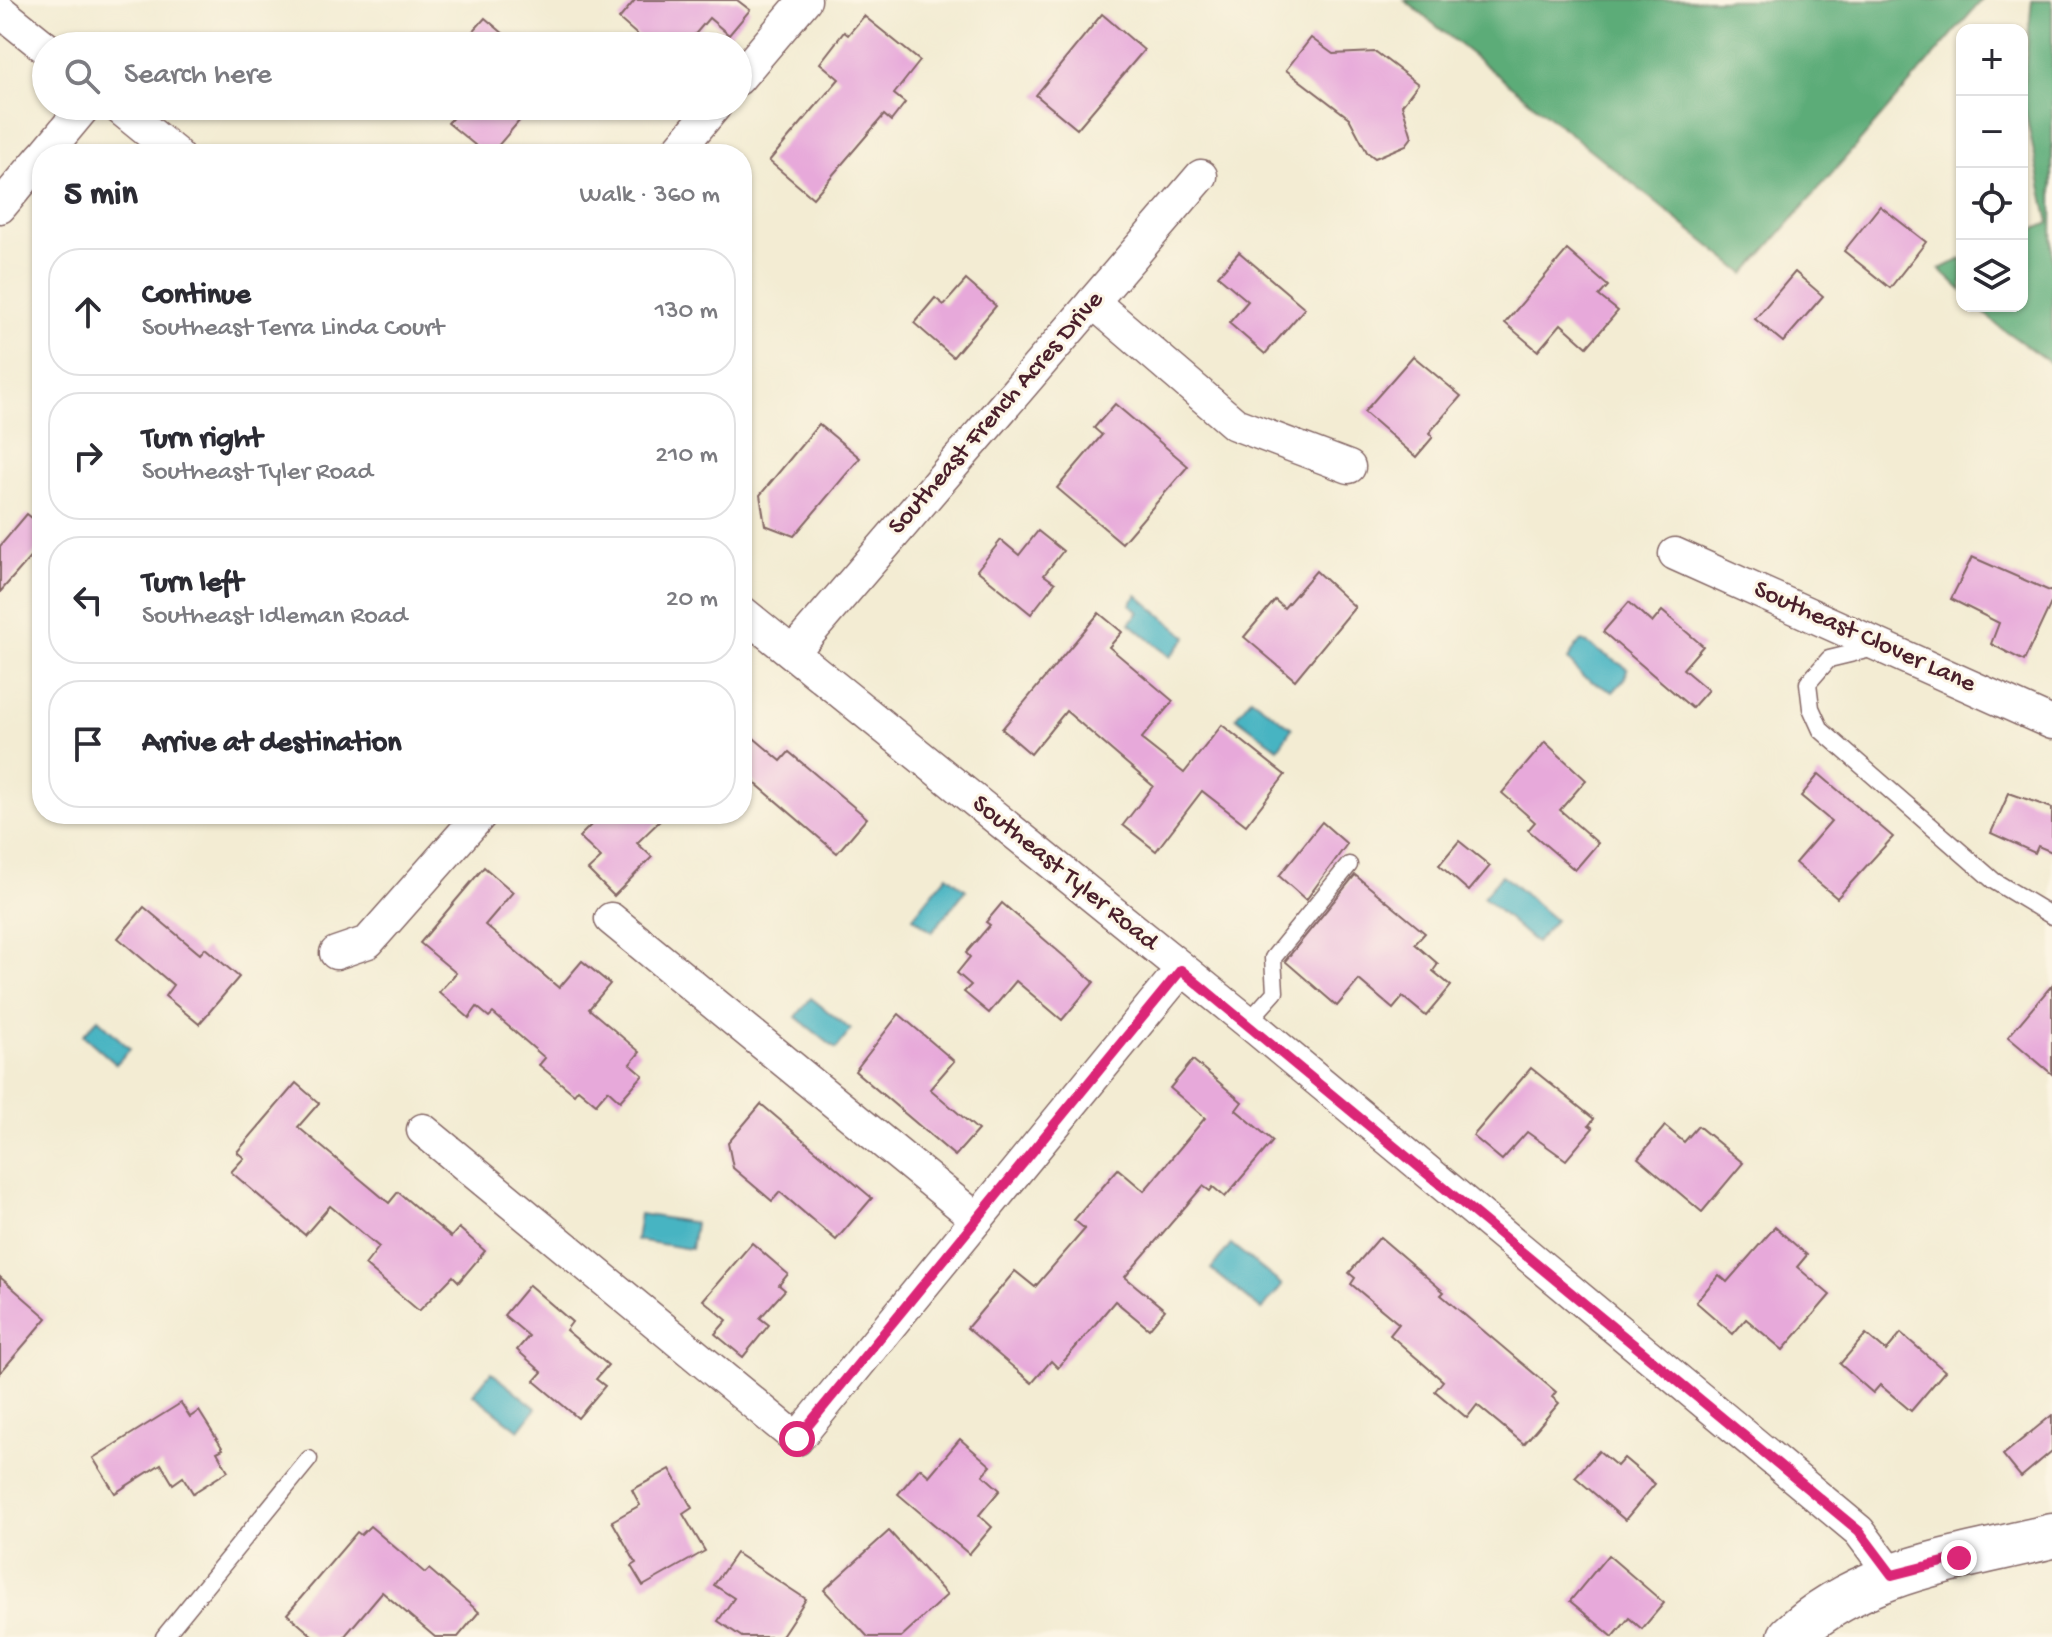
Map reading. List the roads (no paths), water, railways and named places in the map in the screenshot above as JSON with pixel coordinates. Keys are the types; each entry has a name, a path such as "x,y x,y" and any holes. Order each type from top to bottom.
{"main road":[{"path":"1790,1637 1830,1606 1892,1575 2052,1536"}],"street":[{"path":"752,62 805,0"},
{"path":"0,11 32,37"},
{"path":"53,144 73,120"},
{"path":"134,120 164,144"},
{"path":"683,144 703,120"},
{"path":"0,207 32,169"},
{"name":"Southeast French Acres Drive","path":"793,652 1201,176"},
{"path":"1093,302 1235,424 1349,467"},
{"name":"Southeast Clover Lane","path":"1675,554 2052,723"},
{"name":"Southeast Tyler Road","path":"752,620 1248,1022 1859,1531 1892,1575"},
{"path":"336,953 368,942 472,824"},
{"path":"611,919 977,1219"},
{"path":"423,1130 797,1439 1181,970"}],"lane":[{"path":"1880,646 1829,659 1808,683 1811,708 1821,730 1994,881 2052,916"},
{"path":"1248,1022 1275,992 1273,958 1349,865"},
{"path":"164,1637 309,1459"}],"water":[{"path":"1137,595 1187,637 1170,657 1130,623 1139,612 1130,604"},
{"path":"1583,641 1628,669 1624,680 1613,692 1583,677 1568,660"},
{"path":"1251,698 1292,728 1278,748 1236,717"},
{"path":"947,875 966,890 932,932 913,917"},
{"path":"1502,875 1555,920 1536,943 1483,897"},
{"path":"811,998 851,1030 836,1049 796,1017"},
{"path":"98,1019 130,1049 116,1064 83,1035"},
{"path":"640,1214 695,1223 691,1249 636,1240"},
{"path":"1231,1244 1282,1285 1262,1310 1211,1269"},
{"path":"491,1372 536,1408 519,1430 473,1394"}]}
